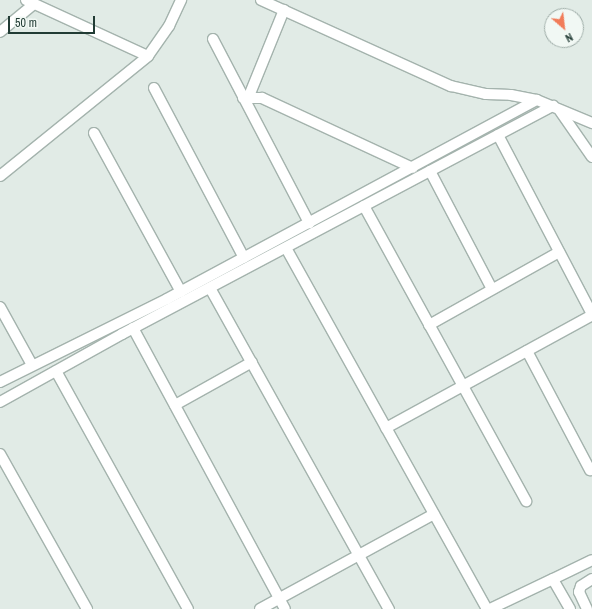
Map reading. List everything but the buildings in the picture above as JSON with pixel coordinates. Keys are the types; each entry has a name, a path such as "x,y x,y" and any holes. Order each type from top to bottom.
{"street":[{"path":"0,176 148,56 169,26 181,0"},
{"path":"261,0 451,86 486,94 511,94 537,100 592,123"},
{"path":"0,32 30,2 148,56"},
{"path":"246,97 284,10"},
{"path":"213,39 246,97 309,223"},
{"path":"154,88 244,258"},
{"path":"246,97 273,103 413,168"},
{"path":"0,382 181,292 537,100"},
{"path":"0,402 133,328 498,135 557,108"},
{"path":"557,108 592,157"},
{"path":"94,133 181,292"},
{"path":"386,428 592,314 498,135"},
{"path":"430,171 492,289"},
{"path":"364,206 526,501"},
{"path":"286,248 488,609 592,560"},
{"path":"429,325 559,252"},
{"path":"210,288 389,609"},
{"path":"0,308 32,365"},
{"path":"133,328 285,609"},
{"path":"527,350 590,470"},
{"path":"175,405 252,362"},
{"path":"56,371 188,609"},
{"path":"0,454 88,609"},
{"path":"260,609 434,514"},
{"path":"553,579 570,609"},
{"path":"587,609 579,592 581,586 592,579"}]}
